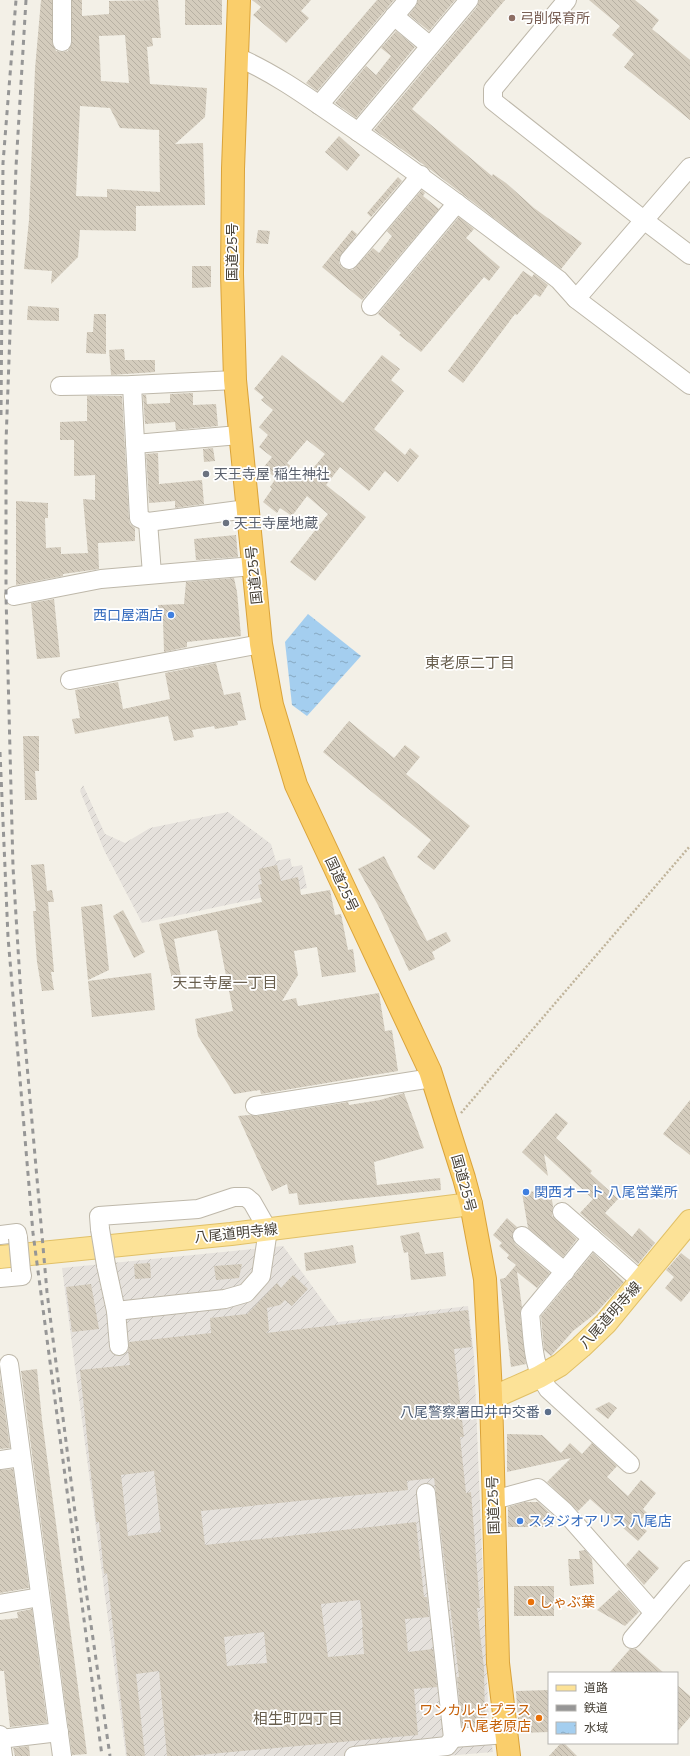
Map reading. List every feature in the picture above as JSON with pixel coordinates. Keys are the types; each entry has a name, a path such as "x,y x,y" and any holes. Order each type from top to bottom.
{"highway":[{"name":"国道25号","path":"239,0 233,169 232,267 235,380 239,434 262,644 272,705 296,785 432,1078 471,1204 485,1279 491,1394 498,1663 509,1756"}],"main road":[{"name":"八尾道明寺線","path":"0,1257 268,1230 471,1204"},
{"name":"八尾道明寺線","path":"491,1394 503,1393 540,1377 560,1365 606,1323 641,1281 687,1233"}],"street":[{"path":"62,0 62,42"},
{"path":"319,105 408,0"},
{"path":"358,132 469,0"},
{"path":"567,0 493,89 493,101 690,255"},
{"path":"394,16 430,46"},
{"path":"237,57 256,65 319,105 421,175 559,280 576,299 690,385"},
{"path":"576,299 645,221 690,167"},
{"path":"349,260 421,175"},
{"path":"371,306 457,203"},
{"path":"60,386 132,385 235,380"},
{"path":"132,385 139,518 148,522 247,509"},
{"path":"135,444 239,434"},
{"path":"148,522 152,574"},
{"path":"14,596 101,578 253,566"},
{"path":"70,680 262,644"},
{"path":"255,1106 432,1078"},
{"path":"116,1311 225,1299 246,1293 261,1276 268,1230 252,1202 246,1197 234,1197 198,1208 99,1216 106,1265 116,1311 119,1346"},
{"path":"562,1212 641,1281"},
{"path":"522,1236 565,1272"},
{"path":"0,1278 22,1276 9,1237"},
{"path":"592,1238 530,1313 536,1366 540,1377 548,1389 630,1464"},
{"path":"9,1364 62,1756"},
{"path":"0,1460 21,1457"},
{"path":"494,1500 538,1488 564,1511 654,1613"},
{"path":"354,1756 447,1746 453,1738 426,1493"},
{"path":"632,1639 654,1613 687,1580"},
{"path":"0,1604 40,1597"},
{"path":"0,1739 58,1732"},
{"path":"453,1738 507,1734"},
{"path":"0,1735 3,1756"}],"path":[{"path":"459,1116 690,846"}],"shaded area":[{"path":"83,785 105,834 125,843 150,828 228,812 271,844 276,861 290,858 292,867 302,865 307,888 142,923 104,850 80,791"},
{"path":"283,1246 338,1322 468,1306 474,1355 489,1729 493,1752 445,1756 126,1756 62,1268"}],"water":[{"path":"308,614 361,656 307,716 292,705 285,642"}],"building":[{"path":"41,0 52,0 52,42 56,51 62,52 68,51 72,42 72,0 82,0 82,16 109,14 109,1 158,0 161,38 152,38 153,46 147,47 150,84 207,88 205,117 175,144 203,143 205,205 136,206 136,231 80,230 78,257 51,284 52,271 24,269 29,220 35,69","holes":["125,35 129,83 101,81 99,36","80,106 110,108 120,128 159,130 160,192 107,189 107,197 76,196"]},
{"path":"185,0 222,0 222,25 185,25"},
{"path":"252,0 311,0 301,11 309,18 286,43 253,15 261,7"},
{"path":"377,0 394,0 317,91 306,83"},
{"path":"418,0 455,0 429,31 409,15 416,6"},
{"path":"479,0 505,0 412,109 492,176 493,174 506,183 534,208 582,243 561,269 427,167 374,130 477,7"},
{"path":"589,0 635,0 659,20 652,29 690,60 690,120 624,67 634,54 612,35 620,26"},
{"path":"396,31 415,47 356,118 335,103 366,66 376,75 391,56 381,48"},
{"path":"339,136 360,155 347,171 325,152"},
{"path":"398,177 402,181 371,217 367,213"},
{"path":"422,190 425,193 423,196 439,209 362,300 322,267 352,230 357,234 339,258 339,263 342,268 353,270 373,248 379,253 392,236 387,231"},
{"path":"459,217 474,229 466,238 500,267 489,281 484,277 421,352 399,335 401,333 378,314"},
{"path":"258,230 270,231 268,244 256,243"},
{"path":"192,266 211,266 211,287 192,288"},
{"path":"523,271 532,277 534,274 548,285 540,297 535,294 517,315 515,314 463,383 448,371"},
{"path":"28,306 59,308 59,321 27,320"},
{"path":"94,314 106,314 106,354 86,353 87,332 93,332"},
{"path":"124,349 125,360 155,360 155,372 111,375 109,350"},
{"path":"282,355 343,403 382,355 400,369 391,380 404,391 374,429 405,455 410,448 419,456 398,482 385,471 369,491 340,467 326,485 366,517 315,581 290,562 328,514 307,496 292,516 280,508 277,513 263,502 272,489 270,487 276,478 263,468 272,457 259,447 268,435 259,427 273,410 261,400 264,397 254,389","holes":["307,440 325,454 305,478 287,463"]},
{"path":"193,393 193,405 216,404 218,426 176,430 175,422 145,424 143,395 146,395 147,404 170,403 170,394"},
{"path":"87,396 122,396 129,519 130,524 135,528 135,541 98,543 99,569 63,574 63,576 16,585 16,501 48,503 48,518 45,518 46,548 61,547 61,554 88,553 83,499 95,500 95,475 74,476 74,440 60,440 60,422 87,421"},
{"path":"213,448 215,461 204,462 203,449"},
{"path":"158,453 159,484 202,480 204,504 175,508 175,501 149,503 146,454"},
{"path":"236,535 238,557 196,560 194,539"},
{"path":"234,578 237,592 241,636 187,642 187,647 164,652 163,620 159,621 158,605 184,604 186,582"},
{"path":"54,599 60,657 37,659 31,603"},
{"path":"216,663 224,695 240,692 246,720 237,721 238,725 215,729 214,726 192,730 194,737 174,741 168,716 75,734 72,719 80,718 75,690 118,682 123,709 170,699 165,673"},
{"path":"349,721 394,758 405,745 420,757 406,774 470,826 434,870 417,857 431,840 323,752"},
{"path":"23,736 39,736 39,771 35,771 37,800 25,800"},
{"path":"384,856 427,941 446,932 451,941 432,952 435,959 409,971 379,907 358,869"},
{"path":"44,864 47,891 52,890 54,902 48,902 54,972 51,972 54,990 42,991 37,962 33,911 36,911 31,865"},
{"path":"277,865 281,881 298,877 301,895 330,890 335,915 341,914 348,950 353,949 356,972 322,977 317,947 294,951 298,975 282,1001 296,998 298,1006 379,993 385,1031 392,1030 398,1071 261,1094 260,1090 234,1094 198,1036 195,1019 233,1011 217,930 174,939 182,982 173,983 159,924 262,902 258,885 262,884 259,869"},
{"path":"102,904 109,970 88,980 81,907"},
{"path":"123,910 145,952 134,958 113,916"},
{"path":"151,973 155,1010 92,1017 88,981"},
{"path":"404,1093 424,1148 374,1162 377,1185 440,1178 441,1190 299,1205 297,1193 289,1194 287,1184 272,1191 238,1116 257,1116 348,1102 349,1105 380,1100"},
{"path":"690,1100 690,1155 663,1134"},
{"path":"556,1113 568,1123 556,1138 592,1171 590,1173 618,1199 605,1213 632,1237 639,1228 655,1243 638,1264 580,1213 593,1199 544,1154 548,1176 522,1152"},
{"path":"550,1189 553,1206 552,1216 577,1239 563,1257 528,1228 522,1193"},
{"path":"507,1218 517,1227 512,1235 515,1244 550,1273 537,1288 517,1272 522,1307 520,1314 526,1364 511,1367 500,1279 505,1278 516,1265 507,1258 509,1255 499,1246 502,1243 493,1235"},
{"path":"419,1232 425,1254 443,1252 446,1276 411,1280 408,1252 404,1253 400,1236"},
{"path":"353,1245 356,1263 306,1271 304,1253"},
{"path":"593,1253 624,1282 596,1313 573,1331 551,1356 544,1350 541,1316"},
{"path":"681,1253 690,1260 690,1291 681,1302 665,1288 674,1277 666,1270"},
{"path":"150,1263 151,1278 135,1279 134,1264"},
{"path":"242,1264 239,1278 216,1280 214,1266"},
{"path":"293,1275 308,1289 292,1306 285,1300 280,1305 267,1308 269,1330 266,1333 468,1310 472,1347 454,1349 464,1437 460,1437 466,1493 471,1492 480,1608 477,1608 484,1668 485,1725 462,1727 457,1677 459,1677 434,1478 407,1481 408,1490 201,1511 205,1545 416,1522 424,1597 427,1597 429,1617 405,1619 408,1652 433,1649 437,1687 414,1689 418,1735 188,1756 167,1756 159,1671 136,1674 145,1756 127,1756 107,1573 104,1574 99,1522 96,1522 80,1370 130,1365 128,1351 129,1342 211,1333 210,1318 247,1314 277,1283 281,1288","holes":["154,1471 161,1532 128,1536 121,1475","360,1600 364,1654 328,1657 321,1604","264,1632 267,1663 227,1666 224,1637"]},
{"path":"91,1284 99,1329 72,1332 66,1287"},
{"path":"37,1369 42,1420 87,1754 72,1755 21,1371"},
{"path":"0,1376 10,1448 0,1449"},
{"path":"609,1402 617,1408 608,1419 595,1409"},
{"path":"507,1434 542,1435 561,1453 570,1443 582,1454 592,1443 617,1466 607,1477 628,1496 641,1480 656,1493 643,1509 647,1513 638,1523 647,1531 638,1541 590,1499 578,1511 547,1482 571,1458 507,1472"},
{"path":"13,1469 29,1588 0,1593 0,1470"},
{"path":"525,1502 538,1502 553,1516 553,1527 508,1527 508,1507"},
{"path":"585,1550 592,1559 594,1584 570,1586 568,1559 580,1559 579,1551"},
{"path":"639,1550 659,1568 644,1585 626,1565"},
{"path":"514,1586 554,1586 554,1616 514,1616"},
{"path":"619,1590 639,1612 625,1626 597,1610"},
{"path":"32,1609 47,1723 10,1727 4,1671 0,1671 0,1620 18,1618 17,1612"},
{"path":"630,1649 636,1649 663,1672 610,1672"},
{"path":"678,1686 690,1696 690,1717 678,1731"},
{"path":"548,1690 548,1732 519,1733 516,1691"},
{"path":"560,1744 565,1744 577,1756 549,1756"},
{"path":"29,1746 30,1756 15,1756 13,1748"}],"railway":[{"path":"1,415 3,163 16,0"},
{"path":"26,0 16,167 6,442 6,596 13,867 21,997 47,1292 77,1528 110,1756"},
{"path":"0,752 8,937 33,1233 102,1756"}],"place":[{"name":"弓削保育所","path":"512,18"},
{"name":"天王寺屋 稲生神社","path":"206,474"},
{"name":"天王寺屋地蔵","path":"226,523"},
{"name":"西口屋酒店","path":"171,615"},
{"name":"関西オート 八尾営業所","path":"526,1192"},
{"name":"八尾警察署田井中交番","path":"548,1412"},
{"name":"スタジオアリス 八尾店","path":"520,1521"},
{"name":"しゃぶ葉","path":"531,1602"},
{"name":"ワンカルビプラス 八尾老原店","path":"539,1718"}],"district":[{"name":"東老原二丁目","path":"470,663"},
{"name":"天王寺屋一丁目","path":"225,983"},
{"name":"相生町四丁目","path":"298,1719"}]}
